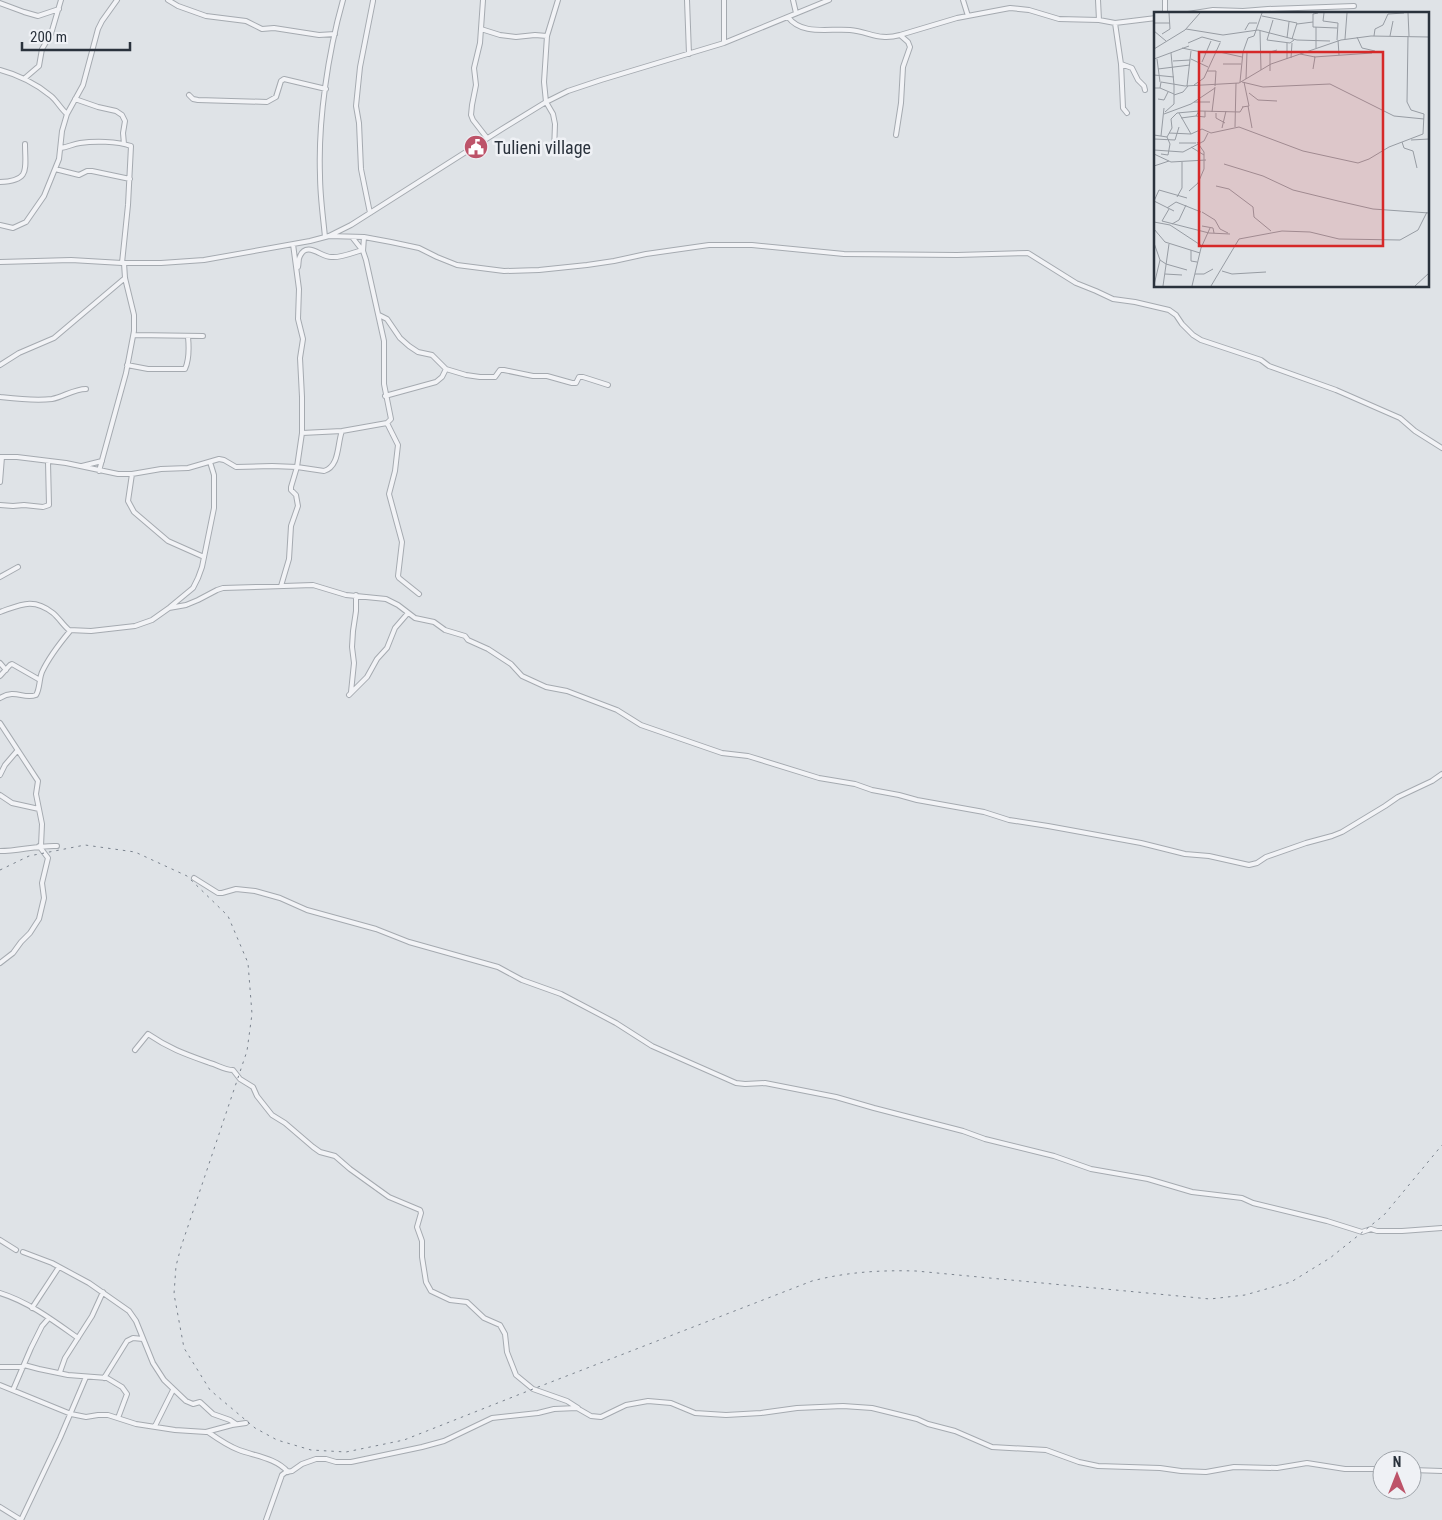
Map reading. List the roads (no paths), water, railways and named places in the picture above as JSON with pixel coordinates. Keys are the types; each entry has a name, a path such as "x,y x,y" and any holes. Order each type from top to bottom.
{"street":[{"path":"26,78 39,66 42,50 51,34 61,0"},
{"path":"0,225 13,228 26,222 44,196 55,169 67,114 83,85 98,29 102,20 117,0"},
{"path":"168,0 178,6 206,16 246,21 262,29 274,28 319,35 335,34"},
{"path":"327,236 320,173 320,146 331,51 343,0"},
{"path":"483,0 480,43 474,68 476,85 472,115 473,120 488,138"},
{"path":"554,151 556,124 546,102 544,82 547,36 558,0"},
{"path":"687,0 689,54"},
{"path":"724,0 724,43"},
{"path":"793,0 796,13"},
{"path":"0,262 71,260 161,263 204,260 327,236 370,213 546,102 582,86 724,43 829,0"},
{"path":"964,0 968,16"},
{"path":"1098,0 1099,20"},
{"path":"370,213 361,169 359,123 356,106 360,67 373,1"},
{"path":"0,3 38,16 58,9"},
{"path":"1200,12 1213,10 1243,11 1354,6"},
{"path":"788,17 796,25 809,28 828,31 851,30 883,38 957,18 1002,9 1020,8 1059,20 1099,20 1115,23 1154,18"},
{"path":"1115,23 1121,64 1123,108 1126,113"},
{"path":"481,29 500,35 516,37 547,36"},
{"path":"896,135 902,97 903,67 910,47 900,34"},
{"path":"1121,64 1132,68 1146,90"},
{"path":"0,70 26,78 51,96 67,114"},
{"path":"189,95 193,99 198,100 266,102 276,98 281,81 284,78 326,89"},
{"path":"76,99 116,111 122,115 125,121 122,136 124,144"},
{"path":"60,148 80,143 106,142 130,145 132,147 123,263 134,314 134,335 100,471"},
{"path":"0,182 15,180 24,174 25,144"},
{"path":"55,169 79,175 87,171 130,180"},
{"path":"327,236 364,237 419,248 457,265 504,271 539,270 587,265 654,252 709,245 752,245 844,254 957,255 1028,253 1076,283 1113,300 1135,302 1169,310 1176,315 1193,335 1201,340 1261,360 1269,366 1336,390 1400,418 1415,431 1442,448"},
{"path":"302,433 342,431 387,423 391,419 385,396 385,352 379,316 366,260 352,237"},
{"path":"362,251 364,237"},
{"path":"281,586 289,559 291,526 298,506 296,495 290,486 297,467 302,433 300,358 302,339 298,319 299,295 293,244"},
{"path":"297,269 299,257 306,250 313,249 324,256 334,258 362,251"},
{"path":"0,365 20,353 54,338 125,278"},
{"path":"379,316 387,319 400,338 409,346 418,352 432,355 446,369 466,376 495,377 500,370 504,370 527,375 547,376 572,383 576,382 579,377 583,377 608,385"},
{"path":"134,335 203,336"},
{"path":"127,365 148,369 185,369 188,354 188,337"},
{"path":"385,396 436,382 442,377 446,369"},
{"path":"0,397 25,400 51,399 63,397 79,389 86,389"},
{"path":"387,423 398,445 395,471 389,494 402,542 399,578 419,594"},
{"path":"0,482 1,457 17,457 82,466 118,474 188,468 221,459 232,466 240,467 272,466 328,470 332,467 338,454 342,431"},
{"path":"82,466 102,461"},
{"path":"0,505 43,507 49,505 48,462"},
{"path":"0,612 23,603 37,604 52,612 70,631 91,631 135,626 152,620 169,608 193,588 204,557 214,508 214,475 210,462"},
{"path":"132,474 128,501 134,512 168,541 204,557"},
{"path":"0,576 18,567"},
{"path":"169,608 186,605 219,589 281,586 313,585 340,594 386,599 398,605 415,618 434,622 445,630 465,636 468,640 488,649 511,664 520,675 542,685 567,691 617,710 641,725 722,753 748,756 819,778 855,784 872,790 926,802 984,812 1009,820 1048,826 1185,854 1209,856 1247,865 1253,865 1266,857 1342,832 1398,797 1432,781 1442,774"},
{"path":"356,596 356,611 352,631 354,663 350,694 367,677 387,648 395,628 408,613"},
{"path":"0,698 10,694 34,696 39,691 43,670 70,631"},
{"path":"0,663 6,670"},
{"path":"0,676 10,665 14,665 40,680"},
{"path":"0,723 38,781 36,794 42,824 40,846 48,858 42,883 44,898 40,915 30,934 13,952 0,962"},
{"path":"0,775 1,768 17,750"},
{"path":"0,795 12,802 38,808"},
{"path":"0,852 40,846 57,846"},
{"path":"194,878 218,893 236,889 255,891 280,898 312,911 376,929 409,942 498,967 522,980 561,994 616,1023 652,1046 736,1083 765,1083 836,1097 964,1131 989,1140 1054,1156 1091,1169 1148,1179 1192,1192 1242,1198 1362,1232 1371,1229 1378,1231 1402,1231 1442,1228"},
{"path":"135,1050 148,1034 174,1050 227,1070 232,1070 240,1079 253,1088 273,1116 285,1123 313,1147 320,1152 332,1154 389,1197 420,1210 421,1213 417,1227 422,1241 422,1257 426,1271 426,1280 431,1290 450,1300 467,1302 484,1318 500,1326 505,1334 507,1352 516,1375 533,1388 563,1399 591,1416 596,1417 610,1414 630,1404 648,1401 671,1403 695,1413 726,1415 797,1408 856,1406 880,1409 917,1419 958,1432 992,1447 1046,1450 1093,1466 1160,1468 1206,1472 1234,1467 1277,1468 1307,1463 1345,1469 1372,1469"},
{"path":"0,1240 16,1250"},
{"path":"23,1252 89,1283 134,1316 155,1368 168,1385 186,1401 193,1404 200,1402 213,1414 236,1424"},
{"path":"32,1308 58,1267"},
{"path":"60,1372 65,1358 92,1316 103,1292"},
{"path":"0,1293 14,1298 39,1312 78,1338"},
{"path":"37,1301 39,1312"},
{"path":"13,1390 31,1348 49,1318"},
{"path":"104,1378 127,1341 133,1338 143,1339"},
{"path":"0,1367 24,1366 86,1377 108,1378 122,1387 128,1394 118,1418"},
{"path":"0,1507 21,1520 71,1414 86,1377"},
{"path":"0,1385 71,1414 86,1417 103,1415 136,1424 175,1430 208,1432 246,1423"},
{"path":"155,1426 173,1390"},
{"path":"266,1520 279,1481 284,1474 302,1464 316,1459 351,1462 444,1441 492,1418 538,1413 554,1409 578,1408"},
{"path":"208,1432 237,1449 274,1462 288,1472"},
{"path":"1422,1470 1442,1471"}],"railway":[{"path":"0,870 29,856 85,845 135,852 187,876 228,916 248,963 252,1014 247,1051 181,1247 176,1266 174,1294 184,1348 210,1390 255,1428 277,1440 311,1450 346,1452 404,1440 812,1281 838,1276 877,1271 916,1271 1210,1299 1245,1295 1291,1282 1330,1258 1384,1215 1442,1145"}],"place":[{"name":"Tulieni village","path":"476,147"}]}
